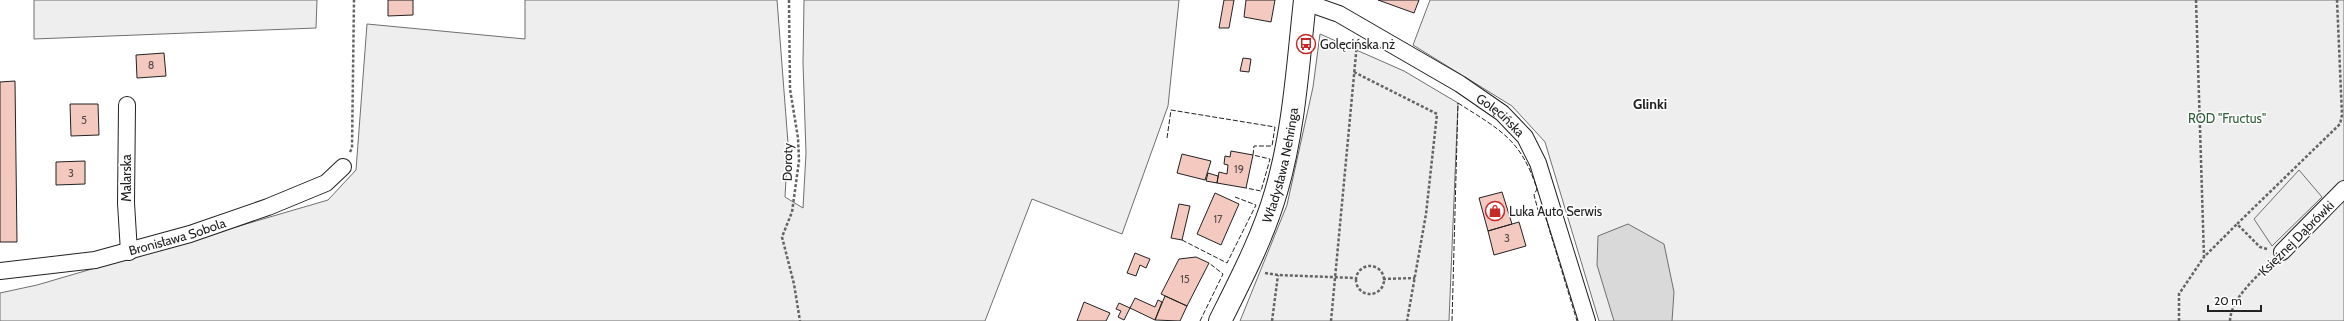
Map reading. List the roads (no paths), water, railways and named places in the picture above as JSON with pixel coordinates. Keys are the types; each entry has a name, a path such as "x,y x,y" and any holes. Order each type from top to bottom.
{"street":[{"name":"Golęcińska","path":"1305,1 1328,9 1460,84 1502,113 1526,137 1538,163 1587,321"},
{"name":"Władysława Nehringa","path":"1220,321 1259,239 1277,186 1288,136 1305,1"},
{"name":"Malarska","path":"127,104 126,203 129,252"},
{"name":"Bronisława Sobola","path":"0,271 95,260 129,252 275,204 326,183 343,167"},
{"name":"Księżnej Dąbrówki","path":"2282,252 2344,189"}],"place":[{"name":"Golęcińska nż","path":"1306,44"},
{"name":"Luka Auto Serwis","path":"1495,211"}],"district":[{"name":"Glinki","path":"1650,104"}],"park label":[{"name":"ROD \"Fructus\"","path":"2227,118"}]}
